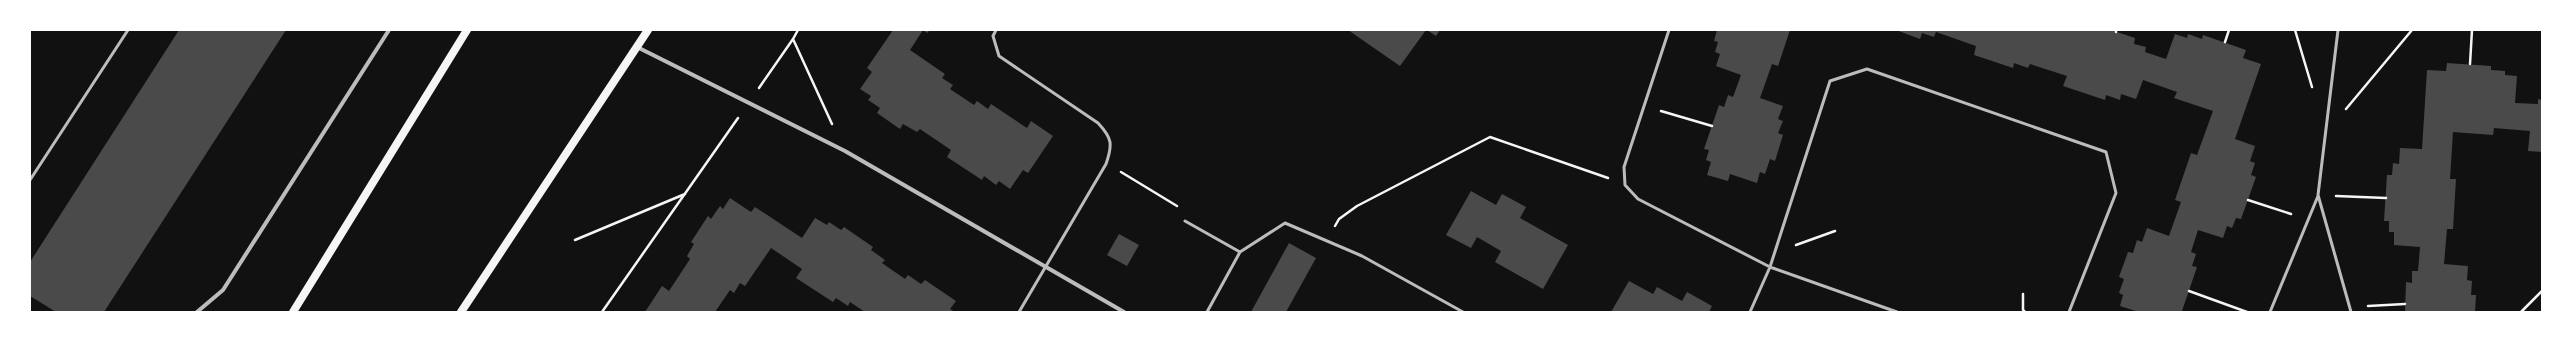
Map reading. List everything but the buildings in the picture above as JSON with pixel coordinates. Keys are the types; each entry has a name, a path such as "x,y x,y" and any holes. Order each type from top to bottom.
{"main road":[{"path":"293,312 467,30"},
{"path":"461,312 648,30"}],"street":[{"path":"197,312 223,290 389,30"},
{"path":"637,47 749,101 845,151 1045,268 1124,312"}],"lane":[{"path":"30,180 128,30"},
{"path":"996,30 993,36 999,56 1098,123 1109,134 1111,150 1106,164 1019,312"},
{"path":"1669,30 1624,168 1625,184 1638,199 1770,267 1897,312"},
{"path":"2270,312 2306,220 2318,195 2338,30"},
{"path":"1750,312 1770,267 1830,81 1866,69 2106,152 2116,194 2069,312"},
{"path":"2318,195 2351,312"},
{"path":"1185,221 1240,252"},
{"path":"1207,312 1240,252 1285,223 1362,256 1463,312"}],"path":[{"path":"602,312 798,30"},
{"path":"2225,42 2229,30"},
{"path":"2470,64 2472,30"},
{"path":"793,39 845,151"},
{"path":"1644,106 1712,126"},
{"path":"1328,241 1339,219 1357,206 1490,137 1625,184"},
{"path":"1106,164 1177,206 1185,221"},
{"path":"574,240 686,193"},
{"path":"2318,195 2386,198"},
{"path":"2248,200 2306,220"},
{"path":"1774,252 1835,231"},
{"path":"2189,291 2247,312"},
{"path":"2521,312 2542,291"},
{"path":"2024,294 2023,310 2025,312"},
{"path":"2350,306 2405,304"}]}
